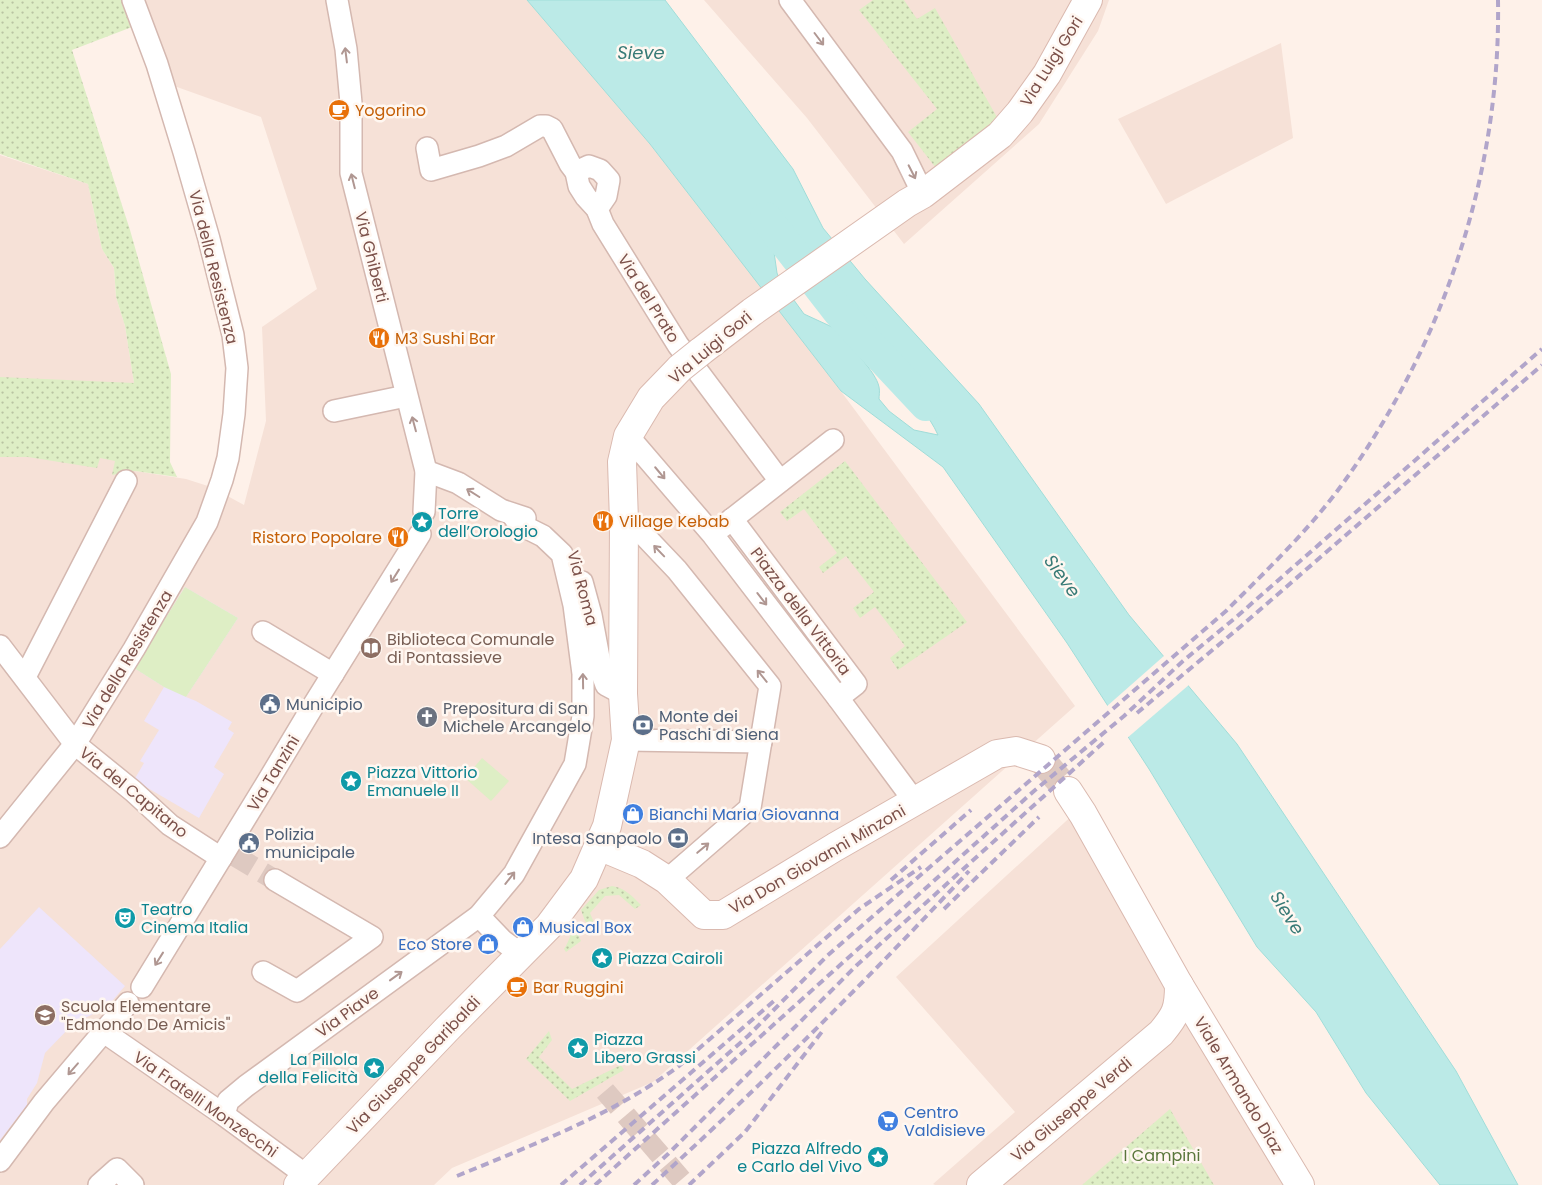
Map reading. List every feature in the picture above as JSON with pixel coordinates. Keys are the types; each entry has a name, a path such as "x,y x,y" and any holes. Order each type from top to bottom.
{"street":[{"name":"Via della Resistenza","path":"0,837 75,744 134,649 206,522 222,480 234,414 237,368 233,335 224,298 184,152 157,64 133,0"},
{"name":"Via Ghiberti","path":"337,0 346,49 351,103 351,173 426,471 424,512"},
{"path":"790,0 902,151 915,199"},
{"name":"Via Luigi Gori","path":"522,956 549,926 582,883 608,826 626,740 623,694 624,521 622,462 628,436 651,398 690,360 752,312 915,199 1000,134 1020,112 1047,74 1088,0"},
{"name":"Via del Prato","path":"427,148 431,170 506,146 540,126 546,126 552,130 576,172 579,186 597,209 603,224 678,345 780,481"},
{"path":"576,172 589,166 600,170 609,180 606,196 597,209"},
{"path":"334,411 406,396"},
{"name":"Piazza della Vittoria","path":"628,436 712,535 838,698 915,802"},
{"path":"712,535 833,440"},
{"name":"Via Roma","path":"426,471 458,484 501,510 544,526 573,545 591,615 602,674 606,685 623,694"},
{"path":"25,677 126,481"},
{"name":"Via Piave","path":"224,1115 228,1101 246,1086 479,916 514,874 575,764 583,716 582,664 574,605 562,554 543,536 519,524 512,514"},
{"name":"Piazza della Vittoria","path":"732,519 856,684 838,698"},
{"path":"624,521 639,530 677,570 770,686 750,808 666,880"},
{"name":"Via Tanzini","path":"142,987 227,855 333,674 420,534"},
{"path":"263,632 333,674"},
{"name":"Via del Capitano","path":"0,646 75,744 133,791 170,825 227,855"},
{"path":"626,740 760,742"},
{"name":"Via Don Giovanni Minzoni","path":"599,846 642,864 666,880 704,915 722,915 997,754 1016,750 1041,759"},
{"path":"885,818 897,777"},
{"path":"1068,791 1083,814 1179,985"},
{"path":"263,972 297,991 372,937 275,880"},
{"path":"479,916 522,956"},
{"name":"Via Giuseppe Garibaldi","path":"302,1181 447,1029 522,956"},
{"name":"Via Giuseppe Verdi","path":"981,1185 1161,1033 1174,1017 1179,1004 1179,985"},
{"name":"Viale Armando Diaz","path":"1179,985 1300,1185"},
{"path":"0,1161 44,1102 128,1003"},
{"path":"1161,1033 1183,1031 1200,1037 1222,1057"},
{"name":"Via Fratelli Monzecchi","path":"104,1032 224,1115 302,1181"},
{"path":"99,1185 117,1169 133,1185"}],"shaded area":[{"path":"134,0 527,0 650,144 808,347 1075,706 653,1082 452,1168 434,1185 0,1185 0,155 88,184 102,249 114,268 116,297 125,326 134,383 135,471 186,479 211,487 244,505 266,421 262,327 317,289 261,117 163,82"},
{"path":"704,0 1109,0 1098,31 1039,124 904,244 807,118"},
{"path":"1281,43 1293,138 1166,204 1118,119"},
{"path":"185,587 238,618 186,697 232,722 228,729 234,733 214,767 224,774 199,818 134,780 144,763 140,761 159,730 144,721 164,687 134,668"},
{"path":"1089,800 1297,1185 933,1184 1015,1112 896,977"},
{"name":"Scuola Elementare \"Edmondo De Amicis\"","path":"39,907 125,986 107,1007 73,1024 45,1053 37,1083 27,1099 27,1105 0,1140 0,949"}],"green space":[{"path":"0,0 134,0 145,22 72,50 130,230 171,374 170,462 177,477 135,471 112,475 115,461 100,458 97,468 28,457 0,457 0,377 134,383 125,326 116,297 114,268 102,249 88,184 0,154"},
{"path":"873,0 904,0 917,19 935,8 998,119 936,168 908,132 937,109 859,10"},
{"path":"845,461 967,622 898,670 890,658 905,646 875,607 860,618 853,608 874,592 846,556 823,573 819,567 837,553 804,509 787,521 780,512"},
{"path":"185,587 238,618 186,697 164,687 134,668"},
{"path":"482,758 509,781 491,801 465,778"},
{"path":"612,886 625,891 641,905 635,909 619,895 605,896 590,913 595,925 589,925 585,921 581,910 599,890"},
{"path":"577,923 582,928 579,937 581,941 566,952 564,949"},
{"path":"549,1031 552,1040 539,1057 572,1089 621,1065 624,1070 570,1101 526,1059"},
{"name":"I Campini","path":"1170,1109 1214,1185 1082,1185"}],"water":[{"name":"Sieve","path":"527,0 665,0 793,169 823,228 865,279 979,404 1129,615 1237,744 1456,1071 1518,1185 1440,1185 1366,1093 1316,1012 1257,947 1149,769 1067,643 943,467 841,391 650,144","holes":["772,238 799,256 796,266 818,281 833,298 844,302 861,315 872,335 876,351 884,357 895,371 896,383 920,407 938,435 914,430 889,411 879,399 879,387 873,374 851,346 843,332 804,314 780,281"]}],"pier":[{"path":"1165,655 1190,684 1126,739 1106,707"}],"waterway":[{"name":"Sieve","path":"766,218 838,311 926,405"}],"tunnel":[{"path":"1041,759 1068,791"},
{"path":"235,856 275,880"},
{"path":"605,1091 686,1185"}],"railway":[{"path":"580,1185 748,1036 827,956 1226,611 1286,550 1328,503 1377,432 1409,375 1436,316 1459,255 1477,193 1489,129 1496,65 1498,0"},
{"path":"595,1185 1034,791 1124,716 1183,661 1234,619 1542,349"},
{"path":"1137,713 1240,627 1542,365"},
{"path":"634,1185 668,1154 857,965 1105,741"},
{"path":"891,880 971,810"},
{"path":"944,909 1039,817"},
{"path":"457,1176 571,1128 653,1084 679,1066 859,909 921,867"},
{"path":"652,1185 814,1031 969,871"},
{"path":"561,1185 775,1000"},
{"path":"689,1185 745,1132 824,1029"}],"place":[{"name":"Yogorino","path":"339,110"},
{"name":"M3 Sushi Bar","path":"379,338"},
{"name":"Village Kebab","path":"603,521"},
{"name":"Torre dell’Orologio","path":"422,522"},
{"name":"Ristoro Popolare","path":"398,537"},
{"name":"Biblioteca Comunale di Pontassieve","path":"371,648"},
{"name":"Municipio","path":"270,704"},
{"name":"Prepositura di San Michele Arcangelo","path":"427,717"},
{"name":"Monte dei Paschi di Siena","path":"643,725"},
{"name":"Piazza Vittorio Emanuele II","path":"351,781"},
{"name":"Bianchi Maria Giovanna","path":"633,814"},
{"name":"Intesa Sanpaolo","path":"678,838"},
{"name":"Polizia municipale","path":"249,843"},
{"name":"Teatro Cinema Italia","path":"125,918"},
{"name":"Musical Box","path":"523,927"},
{"name":"Eco Store","path":"488,944"},
{"name":"Piazza Cairoli","path":"602,958"},
{"name":"Bar Ruggini","path":"517,987"},
{"name":"Scuola Elementare \"Edmondo De Amicis\"","path":"45,1015"},
{"name":"Piazza Libero Grassi","path":"578,1048"},
{"name":"La Pillola della Felicità","path":"374,1068"},
{"name":"Centro Valdisieve","path":"888,1121"},
{"name":"Piazza Alfredo e Carlo del Vivo","path":"878,1157"}]}
